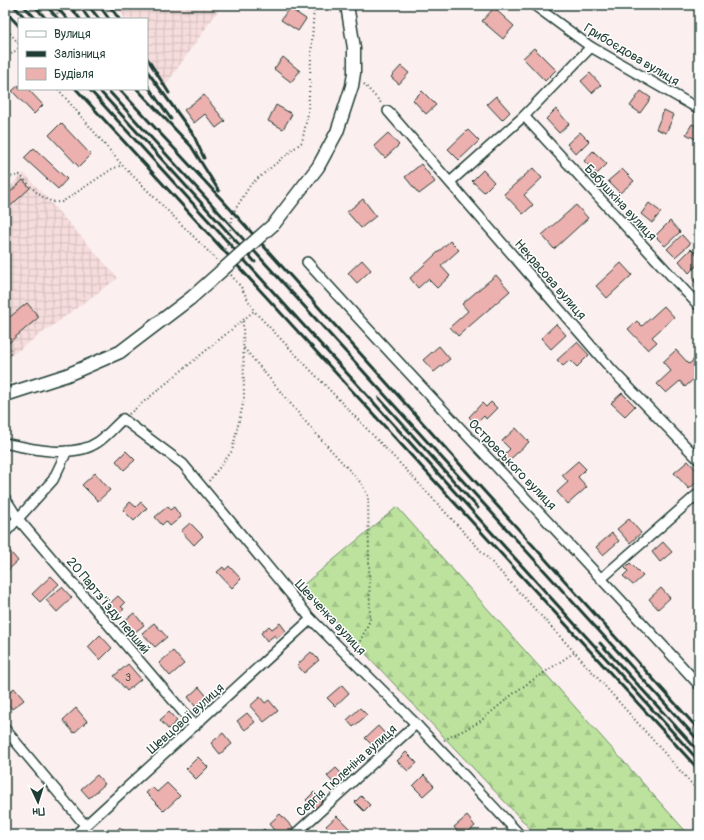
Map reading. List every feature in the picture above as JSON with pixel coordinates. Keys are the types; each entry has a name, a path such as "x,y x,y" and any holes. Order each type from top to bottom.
{"street":[{"path":"5,395 67,375 120,352 191,298 274,224 318,167 337,132 352,86 354,73 354,48 347,5"},
{"name":"Грибоєдова вулиця","path":"534,5 591,47 699,109"},
{"path":"450,182 524,116 591,47"},
{"name":"Некрасова вулиця","path":"388,111 612,370 699,460"},
{"name":"Бабушкіна вулиця","path":"524,116 699,306"},
{"name":"Островського вулиця","path":"307,262 408,373 602,578 699,685"},
{"path":"5,443 31,449 76,452 97,443 123,419"},
{"name":"Шевченка вулиця","path":"123,419 183,464 311,619 416,724 515,833"},
{"path":"5,533 19,520 54,480 67,451"},
{"path":"602,578 699,493"},
{"name":"20 Партз'їзду перший","path":"5,498 19,520 195,726"},
{"name":"Шевцової вулиця","path":"75,835 311,619"},
{"name":"Сергія Тюленіна вулиця","path":"294,835 416,724"},
{"path":"5,729 85,825"}],"path":[{"path":"52,18 66,5"},
{"path":"59,90 122,165 218,261 225,251 228,243 233,213 251,184 302,142 308,113 314,5"},
{"path":"5,28 18,43"},
{"path":"5,59 18,49"},
{"path":"354,73 388,111"},
{"path":"5,180 9,177 20,175 43,198 54,203 62,202 112,169 122,165"},
{"path":"227,271 242,287 254,311 411,475 575,652 699,792"},
{"path":"123,419 254,311"},
{"path":"204,488 232,451 244,400 244,320"},
{"path":"244,348 310,427 361,483 368,496 370,620 351,659"},
{"path":"436,745 478,723 518,690 575,652"}],"shaded area":[{"path":"117,5 222,5 165,86 148,58 148,18 124,18"},
{"path":"24,173 118,278 5,360 5,191"}],"green space":[{"path":"397,507 689,835 536,835 302,586"}],"building":[{"path":"289,8 306,19 298,31 281,20"},
{"path":"494,8 514,26 503,39 482,21"},
{"path":"534,48 556,70 545,81 523,58"},
{"path":"283,57 300,71 291,82 274,69"},
{"path":"401,66 409,73 399,84 391,77"},
{"path":"590,73 601,85 592,93 581,81"},
{"path":"18,86 18,90 29,90 43,105 34,114 12,91"},
{"path":"422,91 436,105 426,114 413,100"},
{"path":"641,91 651,98 640,113 630,106"},
{"path":"204,95 225,121 216,128 205,114 194,123 184,110"},
{"path":"496,96 510,112 502,120 487,104"},
{"path":"276,105 292,114 283,129 268,121"},
{"path":"556,109 569,124 559,133 546,119"},
{"path":"664,110 674,115 666,133 656,129"},
{"path":"61,123 91,155 79,167 49,135"},
{"path":"692,124 699,127 699,141 686,134"},
{"path":"468,130 479,141 459,160 448,149"},
{"path":"580,132 589,141 576,154 567,144"},
{"path":"388,133 399,145 385,158 374,146"},
{"path":"34,148 67,179 58,189 24,158"},
{"path":"593,151 607,164 597,174 584,161"},
{"path":"421,164 435,182 419,194 405,177"},
{"path":"533,168 542,178 524,195 533,205 523,214 504,194"},
{"path":"622,169 634,181 620,193 608,181"},
{"path":"483,170 494,182 484,192 472,181"},
{"path":"23,180 30,188 5,211 5,197"},
{"path":"363,199 376,216 361,228 347,212"},
{"path":"649,203 661,212 652,223 641,214"},
{"path":"576,205 588,218 554,249 542,235"},
{"path":"670,221 680,232 665,246 655,236"},
{"path":"682,235 690,244 675,257 667,249"},
{"path":"450,241 459,250 441,266 450,276 437,288 428,279 418,288 410,278"},
{"path":"691,249 699,257 699,263 689,273 679,261"},
{"path":"362,260 371,270 357,283 348,273"},
{"path":"621,263 632,275 607,298 596,286"},
{"path":"699,274 699,286 693,280"},
{"path":"496,275 510,291 458,336 450,327 468,311 462,304"},
{"path":"27,303 39,317 5,346 5,321"},
{"path":"664,306 674,317 652,337 657,342 648,350 628,329 637,321 642,326"},
{"path":"556,324 566,335 551,349 541,338"},
{"path":"577,342 589,355 577,367 570,360 563,366 557,360"},
{"path":"439,346 450,359 434,372 423,360"},
{"path":"676,350 689,364 699,355 699,374 685,387 680,381 666,393 657,384 671,371 663,362"},
{"path":"622,393 635,406 625,416 611,403"},
{"path":"491,402 497,408 486,419 484,416 476,424 469,417 482,403 486,407"},
{"path":"516,428 529,442 503,466 498,461 510,449 502,441"},
{"path":"126,451 135,460 124,470 116,461"},
{"path":"578,461 586,469 578,477 587,487 568,504 557,492 568,482 562,475"},
{"path":"688,461 699,473 699,480 689,489 674,473"},
{"path":"95,473 110,490 98,501 82,485"},
{"path":"130,502 136,507 141,502 147,508 134,521 123,510"},
{"path":"168,506 170,510 174,507 181,517 170,526 166,521 162,525 155,517"},
{"path":"629,519 641,533 630,543 617,529"},
{"path":"190,523 203,536 194,545 181,531"},
{"path":"612,533 619,541 603,555 596,547"},
{"path":"663,542 672,552 660,562 652,552"},
{"path":"8,549 18,561 5,573 5,551"},
{"path":"630,563 643,576 633,585 623,576 628,571 625,568"},
{"path":"229,566 241,579 232,588 217,572 223,567 225,570"},
{"path":"51,576 59,584 40,602 32,594"},
{"path":"62,587 72,598 57,612 46,600"},
{"path":"661,588 670,598 658,609 649,599"},
{"path":"118,596 125,603 121,607 124,609 117,616 107,606"},
{"path":"134,613 144,625 134,633 124,621"},
{"path":"154,623 167,637 155,647 142,633"},
{"path":"280,623 286,631 277,638 275,635 267,641 261,633 269,626 272,629"},
{"path":"100,635 112,648 100,660 88,647"},
{"path":"173,651 184,664 170,676 159,663"},
{"path":"311,652 319,660 304,673 297,665"},
{"path":"128,664 141,679 127,691 114,676"},
{"path":"342,685 349,693 335,706 327,698"},
{"path":"199,687 210,700 198,710 188,697"},
{"path":"14,688 24,700 12,709 5,700 5,696"},
{"path":"260,697 265,703 269,700 278,711 264,722 250,706"},
{"path":"76,708 87,721 74,733 63,720"},
{"path":"360,708 367,715 353,727 347,720"},
{"path":"169,712 177,721 168,729 160,720"},
{"path":"247,713 255,722 245,730 237,721"},
{"path":"378,726 388,737 376,749 365,738"},
{"path":"223,733 232,744 220,754 211,743"},
{"path":"406,752 417,763 408,771 397,761"},
{"path":"198,757 208,767 196,779 186,769"},
{"path":"336,768 346,778 337,787 327,776"},
{"path":"97,775 105,784 89,798 81,789"},
{"path":"424,775 434,786 423,796 413,786"},
{"path":"167,783 180,796 164,811 146,793 152,787 157,792"},
{"path":"314,792 323,801 315,809 306,800"},
{"path":"361,796 370,805 364,811 355,802"},
{"path":"280,814 293,828 285,835 278,835 269,824"},
{"path":"337,816 351,830 346,835 335,835 326,826"},
{"path":"467,816 475,826 465,835 460,835 454,827"},
{"path":"120,827 128,835 113,834"},
{"path":"264,829 270,835 257,835"}],"railway":[{"path":"13,5 25,18"},
{"path":"23,5 35,18"},
{"path":"34,5 45,18"},
{"path":"46,5 57,18"},
{"path":"55,5 66,18"},
{"path":"69,5 79,18"},
{"path":"79,5 88,18"},
{"path":"88,5 98,18"},
{"path":"99,5 108,18"},
{"path":"109,5 118,18"},
{"path":"5,11 18,25"},
{"path":"148,60 169,93"},
{"path":"148,72 193,134 204,158"},
{"path":"148,86 171,119"},
{"path":"77,90 699,770"},
{"path":"90,90 699,761"},
{"path":"99,90 255,262"},
{"path":"108,90 699,741"},
{"path":"120,90 224,202 699,730"},
{"path":"138,90 191,146 219,191"},
{"path":"379,398 478,508"},
{"path":"600,643 699,752"}]}
